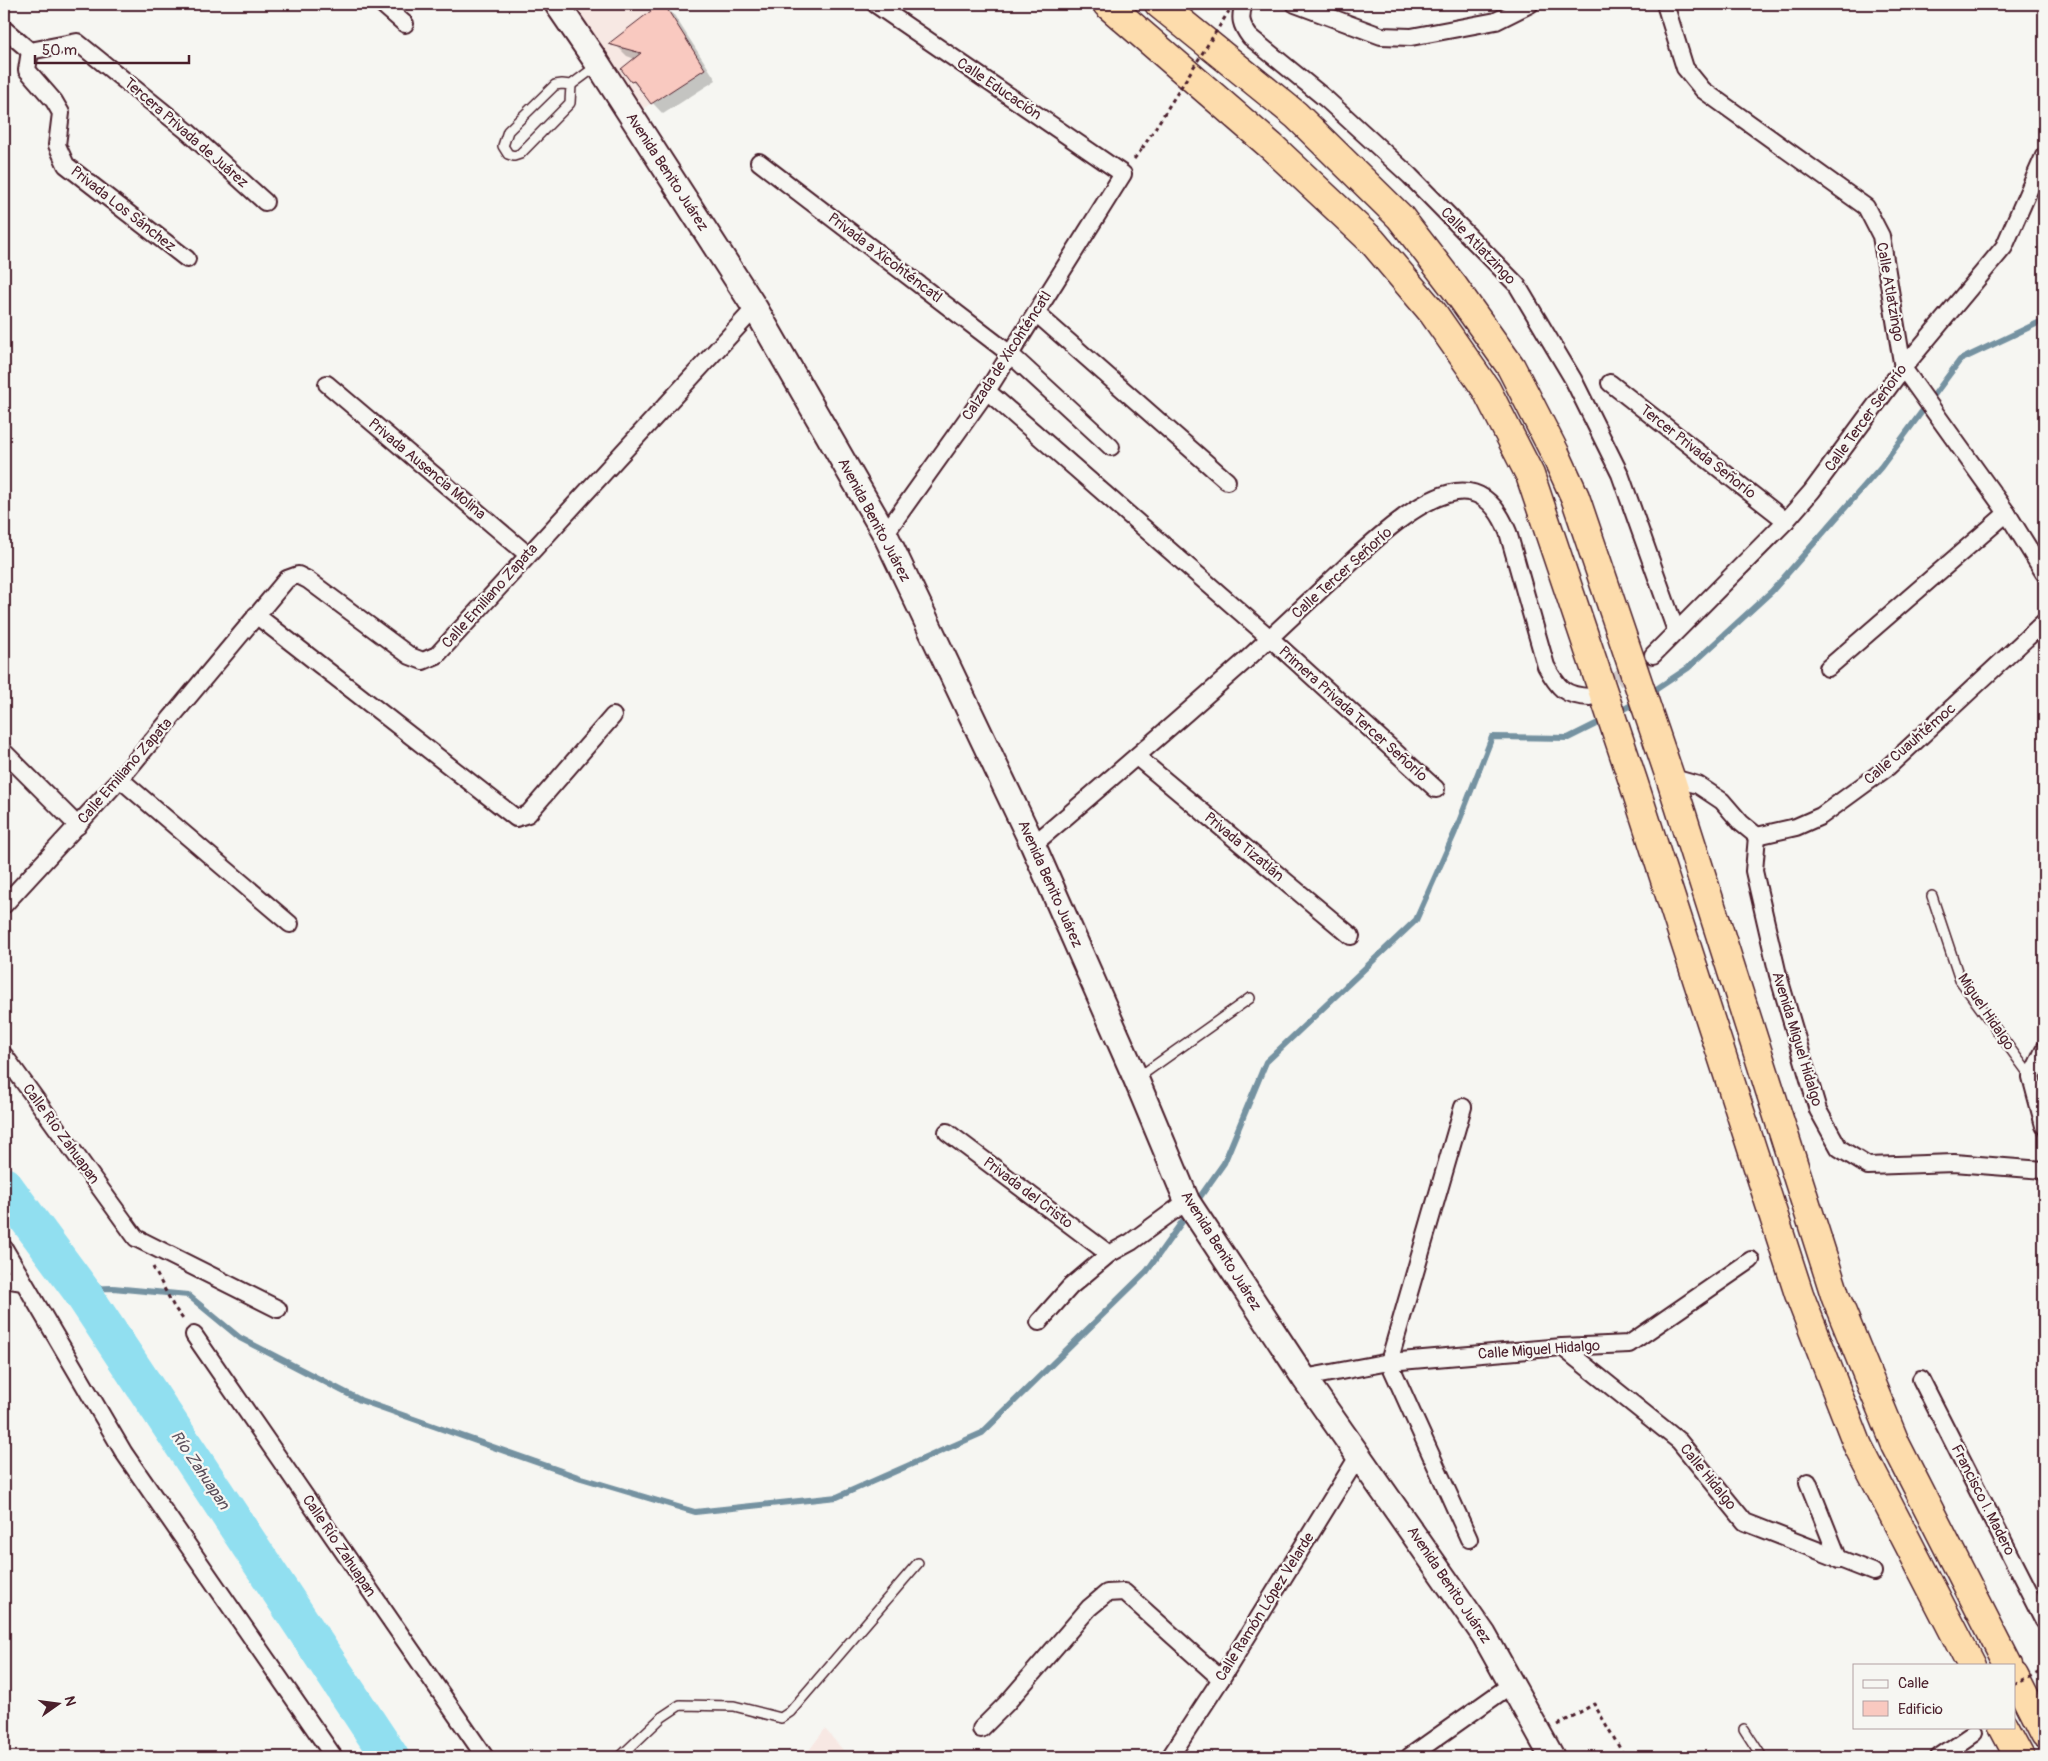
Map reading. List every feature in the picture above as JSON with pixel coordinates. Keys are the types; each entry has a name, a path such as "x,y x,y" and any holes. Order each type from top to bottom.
{"highway":[{"path":"1107,4 1271,146 1372,241 1432,313 1486,389 1530,474 1633,781 1798,1294 1858,1446 1970,1664"},
{"path":"1159,4 1296,115 1400,217 1454,287 1511,367 1555,453 1575,496 1670,777 1836,1298 1896,1445 2007,1664"},
{"path":"2016,1680 2044,1735"},
{"path":"2004,1728 2019,1757"}],"main road":[{"name":"Avenida Benito Juárez","path":"557,4 598,64 755,308 884,534 1034,845 1136,1079 1186,1201 1304,1378 1484,1635 1552,1757"}],"street":[{"path":"382,4 405,24"},
{"name":"Calle Educación","path":"875,4 1123,174"},
{"name":"Calle Atlatzingo","path":"1244,4 1240,15 1242,27 1250,37 1326,99 1410,176 1517,285 1573,379 1620,474 1676,632"},
{"path":"1295,4 1381,36 1411,37 1496,21 1530,4"},
{"name":"Calle Atlatzingo","path":"1665,4 1686,68 1702,90 1866,207 1881,236 1903,368 2042,564"},
{"path":"4,29 30,51"},
{"name":"Tercera Privada de Juárez","path":"30,51 77,42 187,131 265,202"},
{"name":"Privada Los Sánchez","path":"30,51 27,70 54,101 61,113 57,145 66,165 187,258"},
{"name":"Calle Tercer Señorío","path":"1653,655 1786,521 1812,491 1903,368 2004,247 2044,156"},
{"name":"Privada a Xicohténcatl","path":"760,162 1010,354 1111,447"},
{"name":"Calzada de Xicohténcatl","path":"884,534 987,391 1123,174"},
{"name":"Calle Emiliano Zapata","path":"4,905 120,779 287,579 298,575 308,580 410,656 423,661 436,655 755,308"},
{"path":"1036,314 1227,481"},
{"name":"Tercer Privada Señorío","path":"1610,383 1786,521"},
{"name":"Privada Ausencia Molina","path":"327,384 528,554"},
{"name":"Primera Privada Tercer Señorío","path":"987,391 1270,638 1436,789"},
{"name":"Calle Tercer Señorío","path":"1034,845 1137,757 1270,638 1362,552 1413,510 1435,499 1456,492 1474,494 1488,500 1501,515 1508,532 1546,666 1555,682 1565,692 1576,696 1590,697"},
{"path":"1828,668 2007,513"},
{"path":"256,615 516,818 528,814 613,716"},
{"name":"Calle Cuauhtémoc","path":"1757,836 1796,827 1820,816 1888,767 2044,622"},
{"path":"4,752 78,826"},
{"name":"Privada Tizatlán","path":"1137,757 1351,936"},
{"path":"1670,777 1698,786 1722,801 1741,823 1757,836"},
{"path":"120,779 290,924"},
{"name":"Avenida Miguel Hidalgo","path":"1757,836 1754,871 1778,974 1818,1110 1838,1148 1868,1166 1954,1163 2044,1170"},
{"path":"2031,1077 2044,1050"},
{"name":"Calle Río Zahuapan","path":"4,1055 136,1238 278,1309"},
{"name":"Miguel Hidalgo","path":"2031,1077 2044,1126"},
{"path":"1463,1108 1389,1362 1469,1539"},
{"name":"Privada del Cristo","path":"947,1132 1108,1254"},
{"path":"1039,1322 1070,1286 1108,1254 1132,1242 1186,1201"},
{"path":"4,1248 124,1453 334,1757"},
{"name":"Calle Miguel Hidalgo","path":"1304,1378 1389,1362 1562,1347 1629,1344 1751,1260"},
{"path":"4,1279 23,1282"},
{"name":"Calle Río Zahuapan","path":"194,1335 484,1757"},
{"name":"Calle Hidalgo","path":"1562,1347 1679,1441 1745,1522 1873,1572"},
{"name":"Francisco I. Madero","path":"1921,1378 2044,1621"},
{"name":"Calle Ramón López Velarde","path":"1170,1757 1221,1679 1359,1455"},
{"path":"1808,1482 1839,1560"},
{"path":"982,1728 1089,1608 1107,1593 1124,1592 1221,1679"},
{"path":"1409,1757 1512,1684"},
{"path":"1939,1757 1974,1733"}],"lane":[{"path":"572,86 555,85 508,132 503,146 508,154 514,156 520,154 570,103 572,86 598,64"},
{"name":"Miguel Hidalgo","path":"1932,896 1960,980 2031,1077"},
{"path":"1136,1079 1250,998"},
{"path":"620,1757 662,1717 680,1705 734,1706 781,1718 790,1712 918,1563"},
{"path":"1744,1729 1762,1757"}],"path":[{"path":"1142,149 1228,11"},
{"path":"160,1280 174,1307"},
{"path":"2044,1656 2041,1657 2044,1665"},
{"path":"2016,1684 2044,1670"},
{"path":"1540,1736 1594,1704 1624,1757"}],"shaded area":[{"path":"574,4 664,4 705,69 636,113 567,7"},
{"path":"825,1729 849,1757 804,1757"}],"building":[{"path":"660,4 664,4 705,69 651,104 634,81 631,82 621,69 641,53 608,44"}],"waterway":[{"path":"1649,694 1688,668 1772,591 1881,467 1960,360 2038,323 2044,322"},
{"path":"1617,713 1637,702"},
{"path":"1195,1204 1224,1163 1266,1062 1416,920 1455,832 1492,737 1568,738 1606,719"},
{"name":"Río Zahuapan","path":"4,1186 80,1289 390,1757"},
{"path":"80,1289 113,1288 188,1295 240,1338 360,1400 581,1478 695,1512 837,1497 982,1433 1147,1271 1189,1212"}],"tunnel":[{"path":"1596,693 1653,655"}]}
